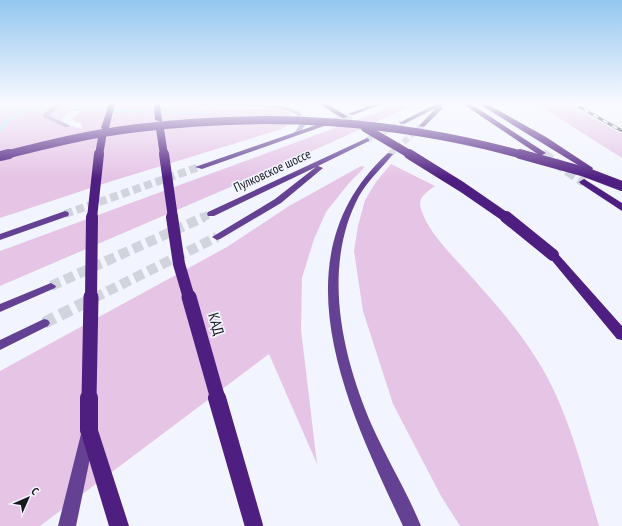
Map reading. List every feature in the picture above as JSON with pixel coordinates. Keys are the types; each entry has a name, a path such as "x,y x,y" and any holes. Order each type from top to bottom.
{"highway":[{"path":"105,129 97,166 92,220 89,430 119,526"},
{"path":"0,156 91,135 134,129"},
{"name":"КАД","path":"160,129 179,264 254,526"},
{"path":"366,129 457,184 528,233 553,255 622,335"},
{"path":"399,129 464,139 524,154 622,186"},
{"path":"505,129 542,153"},
{"path":"525,129 589,168"},
{"path":"584,182 622,208"}],"main road":[{"name":"Пулковское шоссе","path":"199,167 309,129"},
{"name":"Пулковское шоссе","path":"211,214 367,140"},
{"path":"390,154 368,178 353,199 340,230 334,263 332,304 340,354 366,430 412,526"},
{"path":"217,237 278,201 335,156"},
{"path":"0,236 65,214"},
{"path":"0,308 51,286"},
{"path":"0,344 44,323"},
{"path":"67,526 89,430"}],"street":[{"path":"297,133 300,129"}],"shaded area":[{"path":"0,129 283,129 112,181 0,218"},
{"path":"333,129 362,129 279,166 0,286 0,251"},
{"path":"576,129 612,129 622,134 622,158"},
{"path":"391,164 435,186 424,195 420,201 421,209 429,227 435,236 509,320 543,369 554,390 572,434 599,526 460,526 441,496 393,404 363,311 354,251 358,226 365,200 376,182"},
{"path":"361,166 365,167 349,183 326,212 314,239 302,278 301,330 317,464 269,354 40,526 0,526 0,371 227,247 289,206"}],"tunnel":[{"path":"367,140 391,129"},
{"path":"390,154 419,129"},
{"path":"543,154 584,182"},
{"path":"65,214 199,167"},
{"path":"201,218 211,214"},
{"path":"51,286 204,217"},
{"path":"94,298 217,237"},
{"path":"44,323 94,298"}],"railway":[{"path":"618,129 622,131"}]}
